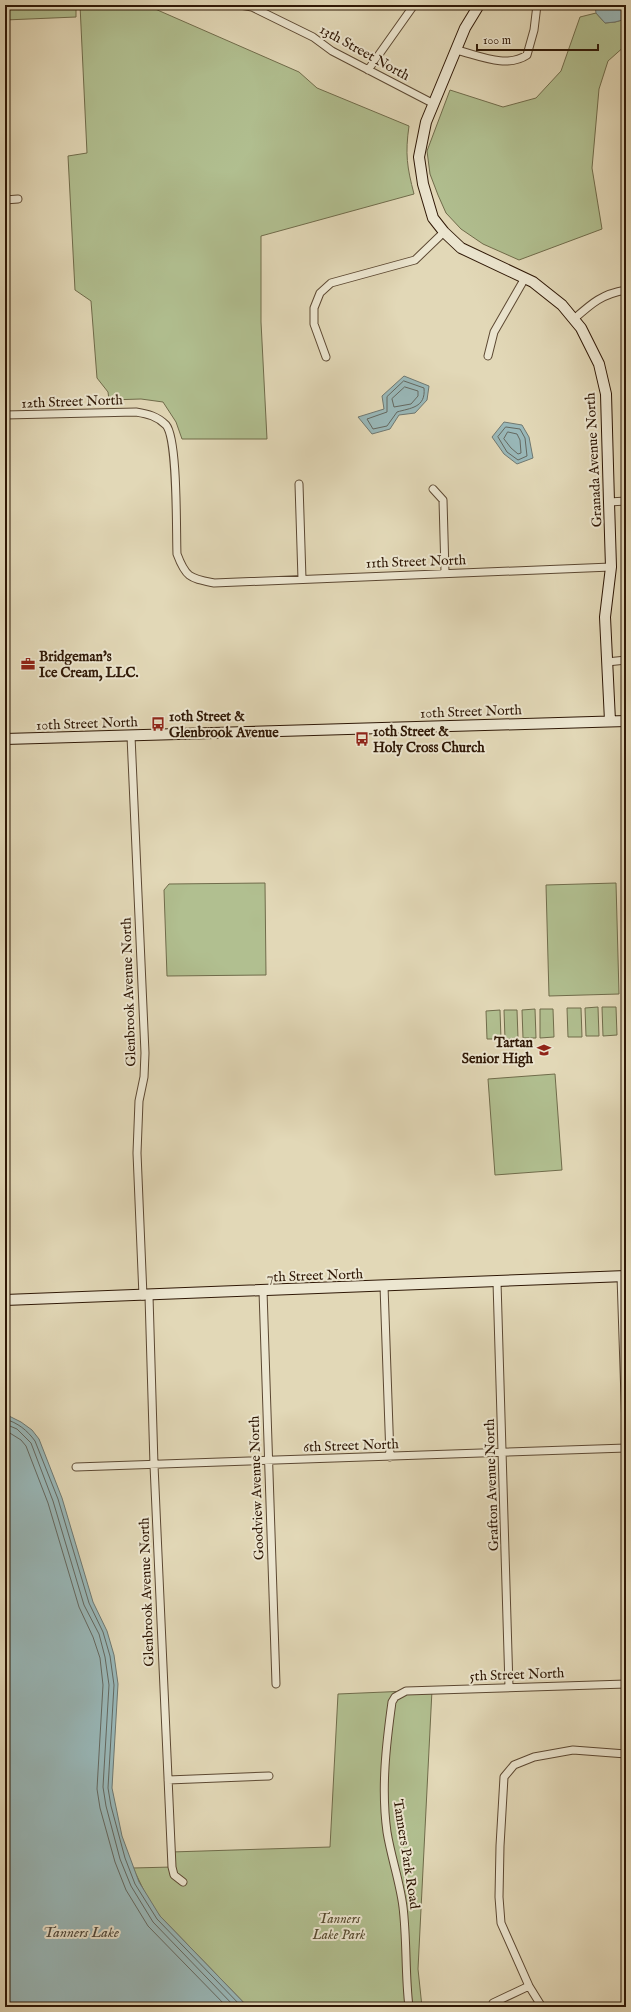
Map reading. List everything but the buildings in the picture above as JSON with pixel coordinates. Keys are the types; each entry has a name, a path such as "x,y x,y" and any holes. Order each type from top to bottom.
{"street":[{"name":"13th Street North","path":"240,5 252,6 313,37 332,51 434,104"},
{"path":"368,70 414,5"},
{"name":"Granada Avenue North","path":"479,5 465,28 426,122 419,156 423,184 433,218 444,232 461,248 526,278 562,305 581,328 599,364 606,394 611,567 606,617 610,721"},
{"path":"456,50 505,62 520,60 527,55 534,30 537,5"},
{"path":"5,200 18,199"},
{"path":"326,357 314,324 314,308 320,294 331,283 415,260 444,232"},
{"path":"488,356 494,332 526,278"},
{"path":"574,319 596,301 610,293 626,290"},
{"name":"12th Street North","path":"5,415 140,412 152,414 167,426 173,444 177,554 183,570 194,579 222,583"},
{"path":"299,484 302,579"},
{"path":"432,489 443,500 445,572"},
{"path":"609,502 626,501"},
{"name":"11th Street North","path":"222,583 445,572 611,567"},
{"path":"607,662 626,660"},
{"name":"10th Street North","path":"5,739 626,721"},
{"name":"Glenbrook Avenue North","path":"132,736 144,1053 144,1077 139,1101 137,1153 146,1296 172,1870 176,1878 183,1882"},
{"path":"624,1276 626,1429"},
{"name":"7th Street North","path":"5,1300 146,1296 624,1276"},
{"name":"Grafton Avenue North","path":"497,1282 509,1688"},
{"path":"384,1286 390,1457"},
{"name":"Goodview Avenue North","path":"263,1291 276,1684"},
{"name":"6th Street North","path":"76,1467 626,1448"},
{"name":"5th Street North","path":"409,1691 626,1684"},
{"name":"Tanners Park Road","path":"409,1691 395,1697 392,1702 386,1744 384,1791 387,1831 403,1906 406,1983 409,2007"},
{"path":"542,2007 529,1986 501,1923 499,1898 500,1846 504,1777 514,1765 534,1757 572,1750 626,1754"},
{"path":"168,1780 269,1776"},
{"path":"493,2003 529,1986"}],"green space":[{"path":"5,5 76,5 76,17 5,20"},
{"path":"80,5 146,5 299,72 317,88 409,126 407,160 414,194 261,236 261,322 267,439 182,439 176,422 163,402 141,399 109,400 108,392 97,378 91,301 75,290 68,156 87,153"},
{"path":"596,13 605,23 626,19 626,45 608,61 599,89 592,168 602,229 519,260 483,244 461,229 446,213 430,174 427,151 450,90 503,107 536,98 561,71 580,17"},
{"path":"265,883 266,975 167,976 164,890 169,884"},
{"path":"616,883 619,994 549,996 546,885"},
{"path":"598,1007 599,1036 586,1036 585,1008"},
{"path":"602,1007 616,1007 617,1035 603,1036"},
{"path":"567,1008 581,1008 582,1037 568,1037"},
{"path":"535,1009 536,1038 523,1038 522,1010"},
{"path":"540,1009 553,1009 554,1037 540,1038"},
{"path":"500,1010 501,1039 487,1039 486,1011"},
{"path":"504,1010 517,1010 518,1038 505,1039"},
{"path":"555,1074 562,1170 495,1175 488,1079"},
{"name":"Tanners Lake Park","path":"432,1690 418,1969 422,2007 248,2007 160,1916 150,1903 133,1868 172,1867 171,1852 330,1847 338,1694"}],"water":[{"path":"595,5 626,5 626,19 605,23 596,13"},
{"path":"404,376 429,386 427,400 415,413 399,415 390,429 372,434 358,417 384,409 382,396"},
{"path":"504,422 522,425 529,437 533,458 517,464 504,454 492,437"},
{"name":"Tanners Lake","path":"5,1414 21,1422 32,1430 39,1439 62,1498 93,1602 107,1631 114,1655 118,1684 112,1788 122,1836 139,1882 160,1916 248,2007 5,2007"}],"place":[{"name":"Bridgeman's Ice Cream, LLC.","path":"28,664"},
{"name":"10th Street & Glenbrook Avenue","path":"158,724"},
{"name":"10th Street & Holy Cross Church","path":"362,739"},
{"name":"Tartan Senior High","path":"544,1050"}]}
